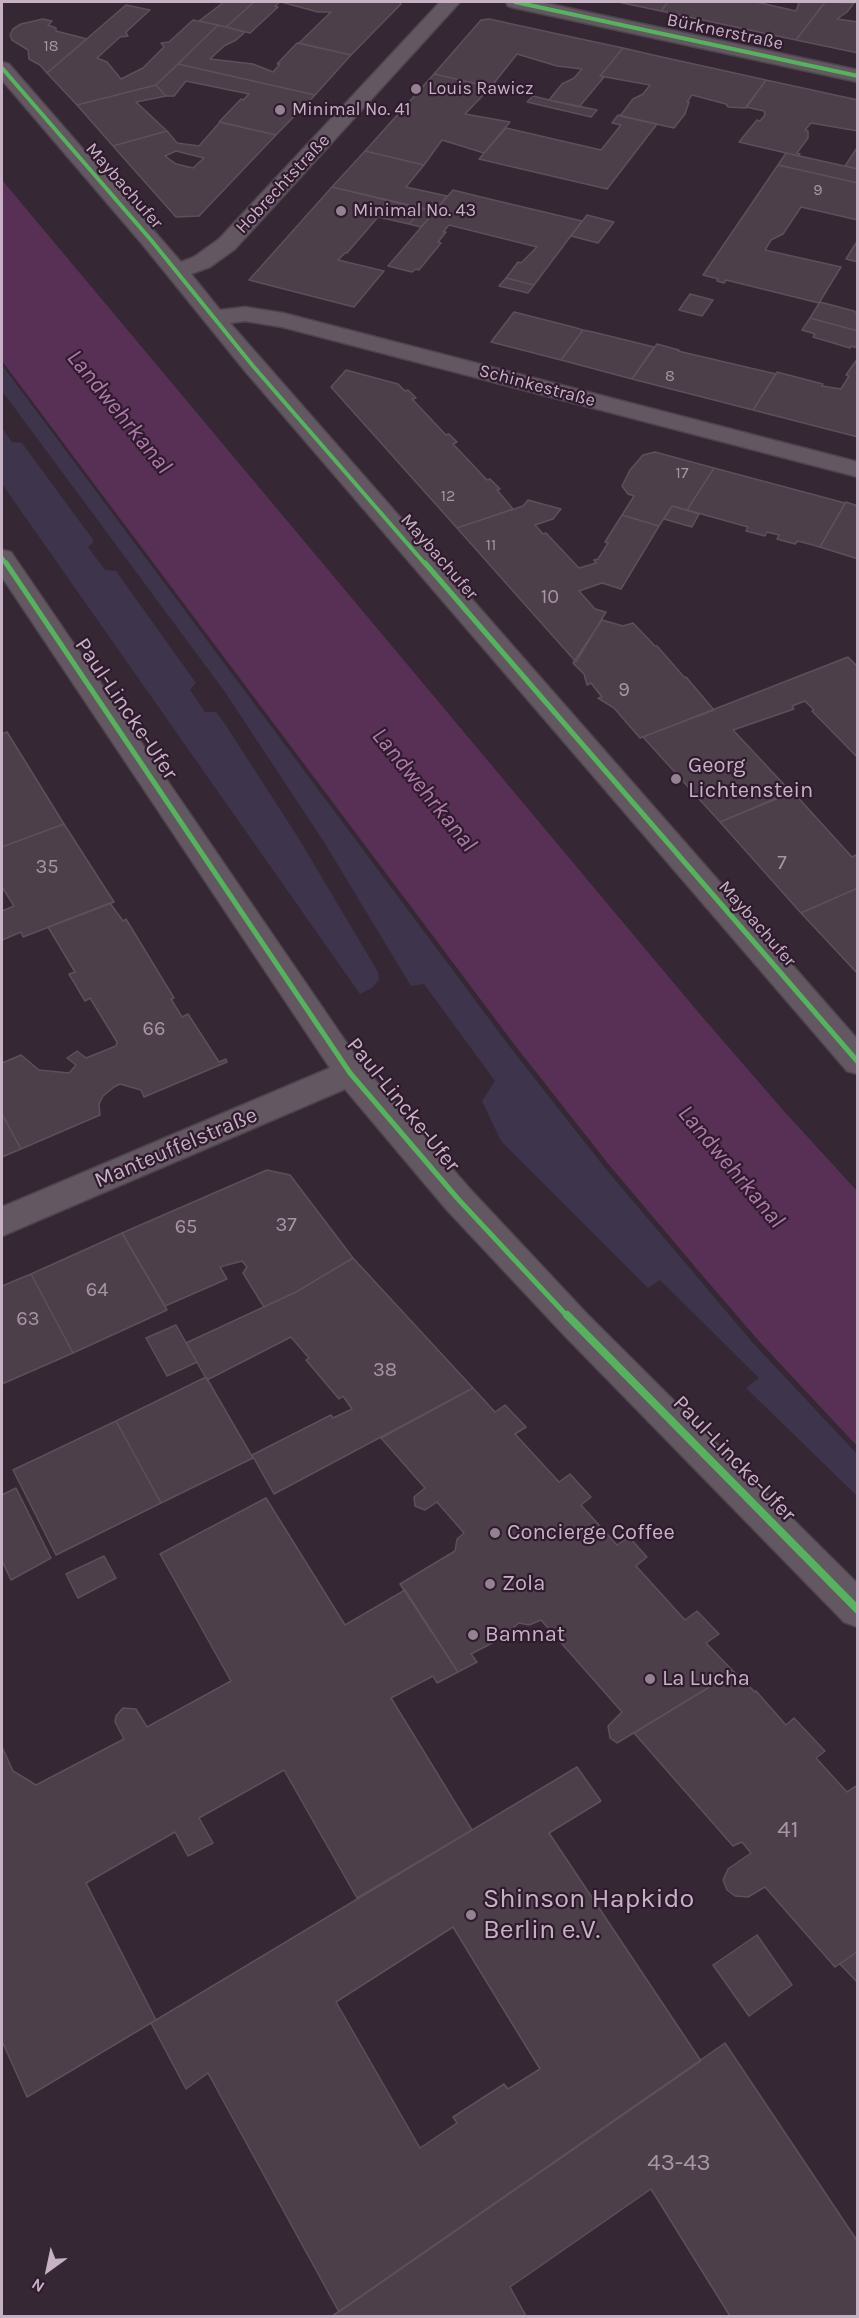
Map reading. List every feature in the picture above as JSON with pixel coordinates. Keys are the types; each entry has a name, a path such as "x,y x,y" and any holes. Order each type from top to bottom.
{"street":[{"name":"Hobrechtstraße","path":"177,272 202,262 227,244 450,2"},
{"name":"Bürknerstraße","path":"515,2 858,76"},
{"name":"Maybachufer","path":"2,68 177,272 261,375 858,1062"},
{"name":"Schinkestraße","path":"214,318 246,314 283,321 858,471"},
{"name":"Paul-Lincke-Ufer","path":"2,558 350,1073 458,1199 560,1308 858,1610"},
{"name":"Manteuffelstraße","path":"2,1222 350,1073"}],"shaded area":[{"path":"2,365 510,1047 605,1168 753,1343 857,1454 857,1496 746,1388 759,1378 660,1280 648,1288 501,1141 482,1101 495,1081 424,984 411,986 324,842 225,692 2,391"},
{"path":"2,428 12,442 22,443 94,541 88,547 105,570 116,571 196,683 190,690 205,712 216,712 225,724 299,839 378,972 379,980 372,988 360,994 2,484"}],"water":[{"name":"Landwehrkanal","path":"2,180 698,1012 857,1191 857,1446 758,1340 610,1166 514,1044 2,361"}],"building":[{"path":"224,2 254,2 226,27 199,21"},
{"path":"254,2 280,2 275,6 278,7 250,33 226,27"},
{"path":"281,2 399,2 401,4 351,55 299,43 331,12 318,12"},
{"path":"618,2 668,2 661,11"},
{"path":"668,2 756,2 796,11 799,3 796,2 825,2 796,40 661,11"},
{"path":"825,2 854,3 837,19 858,22 858,53 796,40"},
{"path":"126,5 150,10 126,32 128,36 120,37 97,58 107,62 121,79 143,68 164,47 161,43 169,42 193,20 218,25 156,85 77,105 47,73"},
{"path":"43,19 52,21 48,25 56,28 56,31 87,39 47,73 40,65 29,59 28,50 12,40 10,35 13,29 21,24"},
{"path":"489,19 623,48 600,76 604,77 579,107 549,100 562,84 574,78 582,69 557,66 517,54 491,87 434,74 481,20"},
{"path":"218,25 245,32 210,59 253,64 273,72 280,64 277,64 297,43 351,55 315,95 178,64"},
{"path":"623,48 766,80 746,108 728,107 726,104 692,95 687,102 689,102 685,114 674,128 620,116 633,99 643,94 650,85 600,76"},
{"path":"178,64 315,95 276,135 219,122 241,99 243,100 249,94 186,81 174,96 166,96 156,85"},
{"path":"434,74 491,87 465,114 510,122 484,153 442,140 424,165 365,151"},
{"path":"766,80 858,100 858,131 811,123 805,130 808,131 808,138 797,153 800,154 799,156 739,142 757,120 760,121 765,115 764,111 746,107"},
{"path":"156,85 166,96 136,102 167,131 113,146 77,105"},
{"path":"533,96 597,110 591,117 527,102"},
{"path":"618,115 657,124 607,189 479,159 506,128 601,150 621,125 612,123"},
{"path":"220,122 276,135 199,216 176,217 113,146 167,131 177,143 199,146","holes":["176,151 204,158 193,168 176,164 165,156"]},
{"path":"857,148 858,169 845,166"},
{"path":"365,151 424,165 406,187 447,196 435,211 332,187"},
{"path":"786,153 858,169 858,183 778,165"},
{"path":"778,165 858,183 858,220 801,207 783,234 771,240 765,250 841,267 819,303 726,280 724,283 703,275"},
{"path":"332,187 423,209 409,224 378,217 347,253 338,260 384,271 354,307 249,280"},
{"path":"453,190 582,221 534,285 506,278 518,262 521,263 537,247 449,225 438,242 441,243 419,270 412,272 388,266"},
{"path":"423,209 435,211 421,227 409,224"},
{"path":"587,215 614,222 598,243 571,236"},
{"path":"858,243 858,262 846,259"},
{"path":"506,278 534,285 528,293 499,286"},
{"path":"690,294 713,300 702,316 679,310"},
{"path":"820,302 858,314 858,331 810,318"},
{"path":"514,312 583,330 561,360 491,342"},
{"path":"810,318 858,331 858,348 851,346 850,348 813,337 815,334 802,330"},
{"path":"583,330 654,347 632,379 561,360"},
{"path":"657,344 776,374 753,410 632,379"},
{"path":"858,358 858,437 753,410 777,372 823,384 822,386 841,389 849,376 846,375"},
{"path":"346,370 398,384 405,391 408,390 416,398 412,399 446,435 449,434 457,442 453,444 487,480 490,479 500,489 497,490 513,509 457,528 331,387"},
{"path":"655,452 714,468 687,510 672,506 659,526 622,515 634,496 628,494 622,486 630,470 643,455"},
{"path":"714,468 845,503 820,547 798,541 795,544 777,539 779,535 767,532 765,536 746,531 748,527 687,510"},
{"path":"528,500 561,509 553,519 535,525 543,534 546,533 579,568 596,563 594,560 598,559 608,543 605,542 622,515 659,526 621,589 602,583 579,591 595,609 606,612 576,662 457,528 523,506"},
{"path":"846,502 858,506 858,559 820,547"},
{"path":"672,506 699,514 692,527 664,519"},
{"path":"602,620 623,626 633,623 686,677 714,710 640,738 614,708 598,698 602,697 591,683 587,685 584,674 573,663"},
{"path":"848,657 858,667 858,758 805,701 792,706 794,709 733,730 791,792 720,822 643,737"},
{"path":"7,732 64,824 2,847 2,734"},
{"path":"793,792 852,857 858,854 858,888 801,913 720,822"},
{"path":"64,824 114,902 23,937 21,932 2,940 2,911 14,906 2,887 2,847"},
{"path":"858,888 858,974 801,913"},
{"path":"110,903 123,921 126,919 174,998 171,999 182,1017 188,1014 219,1062 226,1059 227,1062 144,1097 141,1090 120,1084 103,1096 99,1104 100,1115 21,1149 2,1114 2,1063 21,1055 39,1070 69,1073 76,1065 67,1058 77,1051 86,1058 116,1046 117,1042 90,998 85,1001 69,974 75,972 48,927"},
{"path":"2,1114 21,1149 2,1157"},
{"path":"267,1170 290,1175 353,1258 296,1292 264,1307 243,1273 247,1267 242,1261 220,1267 227,1279 165,1306 122,1233"},
{"path":"122,1233 167,1310 73,1353 31,1274"},
{"path":"353,1258 473,1388 274,1494 252,1455 331,1415 333,1418 352,1409 343,1396 339,1399 306,1360 309,1358 291,1337 207,1380 186,1343 296,1292"},
{"path":"31,1274 73,1353 2,1384 2,1286"},
{"path":"176,1325 197,1362 167,1376 146,1338"},
{"path":"206,1377 253,1458 161,1503 116,1421"},
{"path":"473,1388 495,1412 505,1405 526,1427 515,1434 559,1482 570,1474 591,1497 581,1505 617,1545 629,1537 647,1557 636,1566 685,1620 697,1611 719,1634 706,1643 734,1672 617,1743 610,1738 608,1726 622,1712 541,1620 529,1625 519,1623 500,1639 471,1654 477,1662 458,1672 400,1584 455,1551 457,1539 464,1533 437,1502 425,1510 415,1506 414,1497 425,1488 381,1438"},
{"path":"116,1421 161,1503 56,1555 13,1470"},
{"path":"16,1488 51,1558 11,1580 2,1561 2,1495"},
{"path":"266,1498 345,1625 405,1590 458,1672 437,1683 433,1676 391,1698 472,1830 357,1898 284,1770 199,1818 213,1843 188,1856 175,1832 86,1883 156,2020 27,2097 2,2041 2,1747 13,1771 36,1785 124,1739 115,1722 116,1716 123,1708 136,1709 147,1727 231,1681 160,1554"},
{"path":"104,1556 116,1578 78,1598 66,1574"},
{"path":"734,1672 756,1691 786,1725 794,1718 825,1751 816,1758 847,1792 858,1785 858,1951 835,1967 765,1887 748,1897 735,1896 727,1890 723,1880 728,1869 751,1853 742,1842 733,1846 634,1733"},
{"path":"577,1767 601,1801 549,1833 701,2061 339,2312 208,2073 186,2089 151,2023","holes":["453,1927 540,2069 508,2089 504,2084 453,2117 457,2123 420,2148 336,2002"]},
{"path":"757,1935 792,1985 749,2016 713,1965"},
{"path":"858,1951 858,1983 840,1964"},
{"path":"725,2043 858,2242 858,2316 730,2316 651,2189 510,2287 526,2316 332,2316"}],"cycle path":[{"path":"515,2 858,76"},
{"path":"2,68 151,240 253,366 858,1062"},
{"path":"2,558 350,1073 458,1199 576,1325 858,1610"}],"place":[{"name":"Louis Rawicz","path":"416,89"},
{"name":"Minimal No. 41","path":"280,110"},
{"name":"Minimal No. 43","path":"341,211"},
{"name":"Georg Lichtenstein","path":"676,779"},
{"name":"Concierge Coffee","path":"495,1533"},
{"name":"Zola","path":"490,1584"},
{"name":"Bamnat","path":"473,1635"},
{"name":"La Lucha","path":"650,1679"},
{"name":"Shinson Hapkido Berlin e.V.","path":"471,1915"}]}
